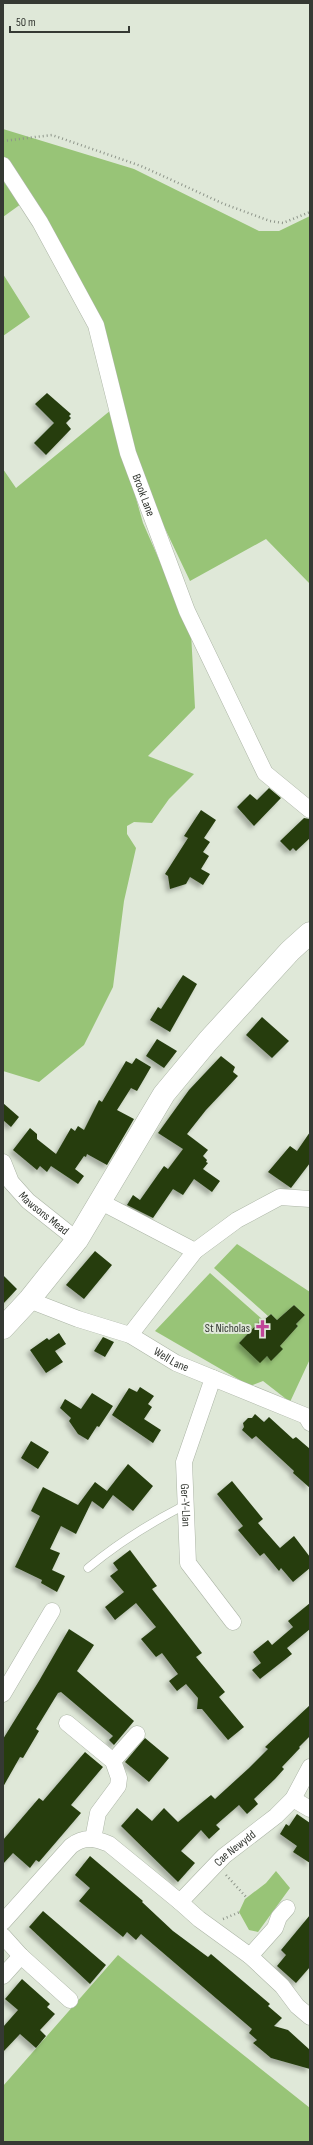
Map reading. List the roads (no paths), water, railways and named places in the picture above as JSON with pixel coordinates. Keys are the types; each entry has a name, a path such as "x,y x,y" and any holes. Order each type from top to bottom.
{"main road":[{"path":"3,1328 29,1300 77,1240 164,1094 208,1041 290,951 310,933"}],"street":[{"name":"Brook Lane","path":"3,165 40,222 96,326 128,453 187,611 265,773 310,810"},
{"name":"Mawsons Mead","path":"3,1162 11,1182 28,1200 77,1240"},
{"path":"130,1335 195,1251 237,1220 280,1197 310,1199"},
{"path":"101,1202 195,1251"},
{"name":"Well Lane","path":"29,1300 78,1319 130,1335 176,1363 309,1416"},
{"name":"Ger-Y-Llan","path":"213,1378 184,1462 188,1563 233,1622"},
{"path":"3,1694 52,1612"},
{"path":"67,1723 113,1761 119,1778 118,1786 101,1808 93,1839"},
{"path":"113,1761 137,1734"},
{"name":"Cae Newydd","path":"180,1902 216,1864 276,1816 293,1799 310,1767"},
{"path":"293,1799 310,1809"},
{"path":"3,1922 72,1846 79,1840 93,1839 109,1844 199,1919 250,1956 282,1986 297,2006 310,2017"},
{"path":"250,1956 275,1928 279,1917 287,1908"},
{"path":"3,1936 21,1956 70,2000"},
{"path":"3,1976 21,1956"}],"lane":[{"path":"88,1568 113,1547 146,1524 185,1504"}],"place":[{"name":"St Nicholas","path":"263,1328"}]}
